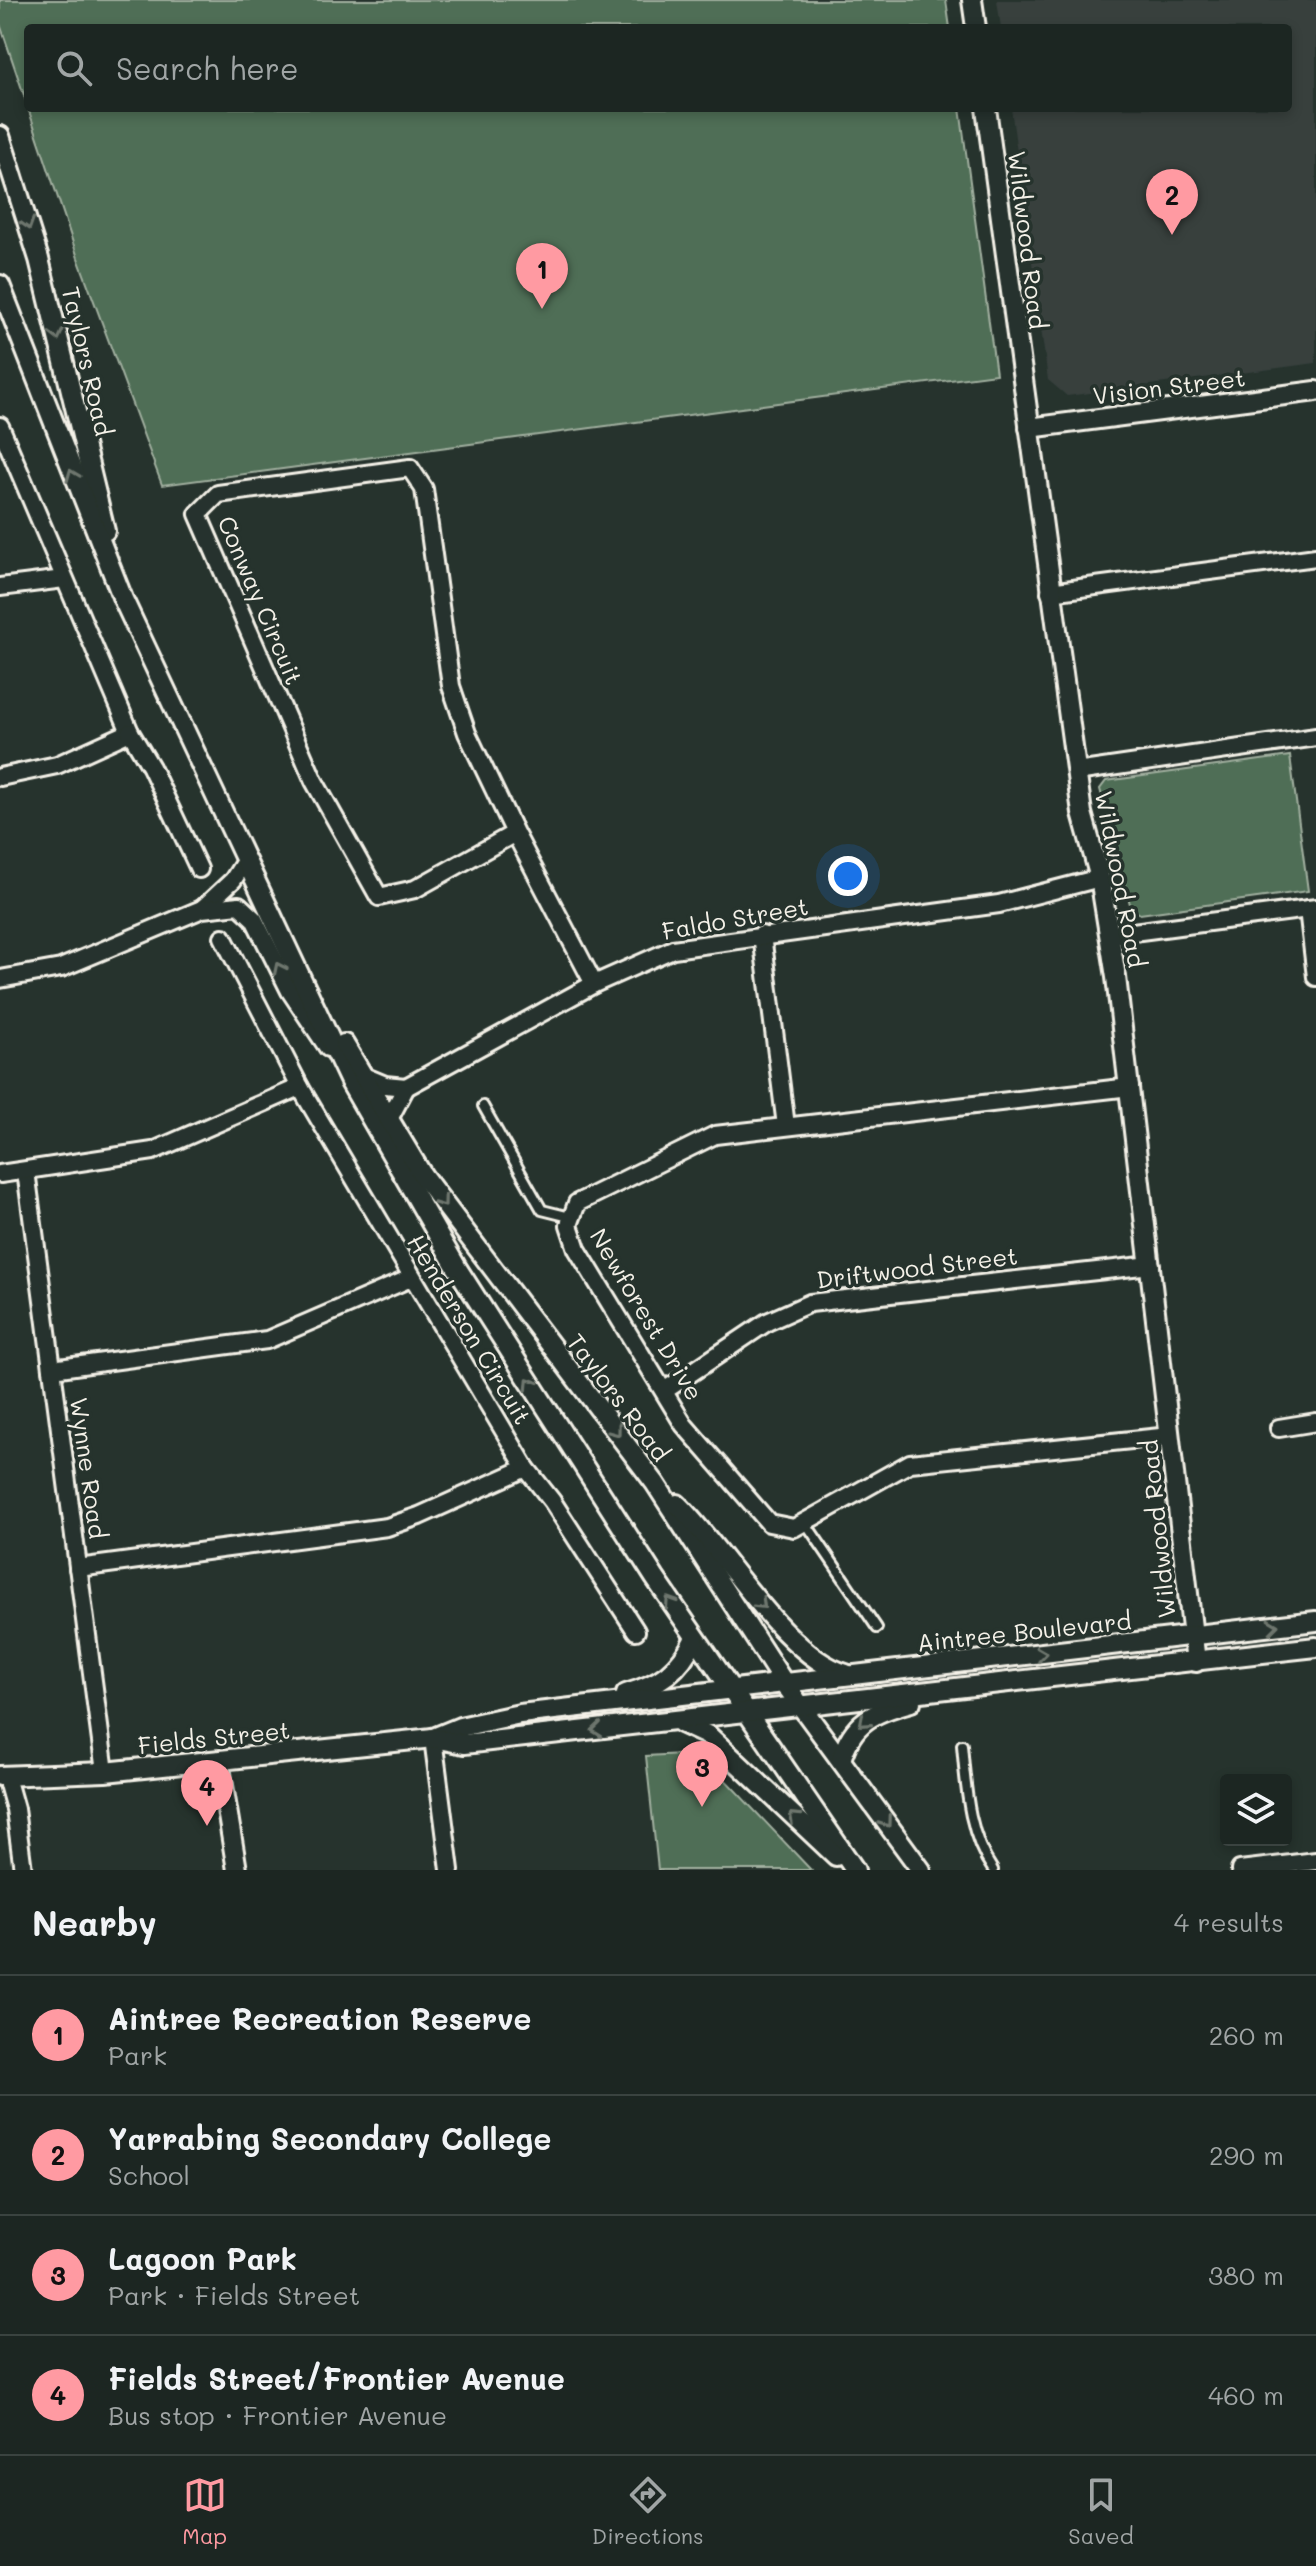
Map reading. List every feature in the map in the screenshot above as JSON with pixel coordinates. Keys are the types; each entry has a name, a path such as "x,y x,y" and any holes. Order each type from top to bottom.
{"street":[{"path":"972,0 975,24"},
{"name":"Wildwood Road","path":"987,112 1082,813 1100,878 1110,935 1196,1662"},
{"name":"Taylors Road","path":"0,136 39,259 123,599"},
{"name":"Taylors Road","path":"0,285 123,599 288,948 457,1268 695,1638 853,1870"},
{"name":"Vision Street","path":"1029,428 1316,391"},
{"path":"0,426 130,732 151,767 199,869"},
{"name":"Conway Circuit","path":"515,833 415,889 379,897 314,781 198,514 218,494 410,468 424,489 451,686 467,733 594,984"},
{"path":"1050,592 1316,557"},
{"path":"0,587 64,579"},
{"path":"0,777 57,765 130,732"},
{"path":"1076,772 1316,737"},
{"path":"202,909 225,890 245,861"},
{"name":"Faldo Street","path":"406,1087 594,984 673,949 999,904 1100,878"},
{"path":"0,979 87,960 202,909 230,904 246,909 290,991 356,1078 406,1087 388,1121"},
{"path":"1110,935 1312,908 1316,977"},
{"path":"762,935 786,1126"},
{"name":"Henderson Circuit","path":"223,937 300,1087 411,1278 526,1468 552,1501 636,1631"},
{"name":"Taylors Road","path":"356,1078 456,1222 655,1483 784,1683 921,1870"},
{"path":"0,1174 153,1151 300,1087"},
{"name":"Newforest Drive","path":"805,1522 794,1528 769,1523 708,1455 664,1391 577,1249 571,1236 570,1217 577,1203 715,1135 1130,1087"},
{"name":"Wynne Road","path":"26,1171 105,1772"},
{"name":"Driftwood Street","path":"664,1391 767,1322 810,1303 1151,1265"},
{"path":"52,1369 267,1340 411,1278"},
{"path":"1279,1428 1316,1422"},
{"path":"805,1522 910,1463 1170,1436"},
{"path":"78,1568 387,1527 526,1468"},
{"path":"655,1483 702,1528 748,1591 809,1653 835,1671 847,1675"},
{"name":"Aintree Boulevard","path":"730,1690 1316,1621"},
{"path":"581,1708 653,1686 676,1670 695,1638"},
{"name":"Aintree Boulevard","path":"747,1713 1316,1647"},
{"path":"841,1760 846,1745 864,1718 960,1689"},
{"name":"Fields Street","path":"3,1776 105,1772 433,1738 475,1723 730,1690"},
{"name":"Fields Street","path":"433,1738 464,1744 747,1713"},
{"path":"674,1721 709,1736 853,1870"},
{"path":"433,1738 450,1870"},
{"path":"219,1761 237,1870"},
{"path":"3,1776 15,1809 23,1870"},
{"path":"1240,1870 1316,1861"}],"lane":[{"path":"483,1106 542,1210 570,1217"},
{"path":"805,1522 877,1628"},
{"path":"962,1745 973,1824 982,1854 993,1870"}],"shaded area":[{"path":"997,0 1316,0 1316,363 1067,396 1048,380 1012,112 1292,112 1292,24 1000,24"}],"green space":[{"path":"0,0 946,0 949,24 24,24 24,95 0,24"},
{"path":"29,112 961,112 996,374 162,485 78,258"},
{"path":"1290,756 1308,891 1140,914 1131,908 1100,789 1106,781"},
{"path":"682,1754 717,1771 811,1870 658,1870 646,1756"}],"place":[{"name":"Yarrabing Secondary College","path":"1172,235"},
{"name":"Aintree Recreation Reserve","path":"542,309"},
{"name":"Lagoon Park","path":"702,1807"},
{"name":"Fields Street/Frontier Avenue","path":"207,1826"}]}
